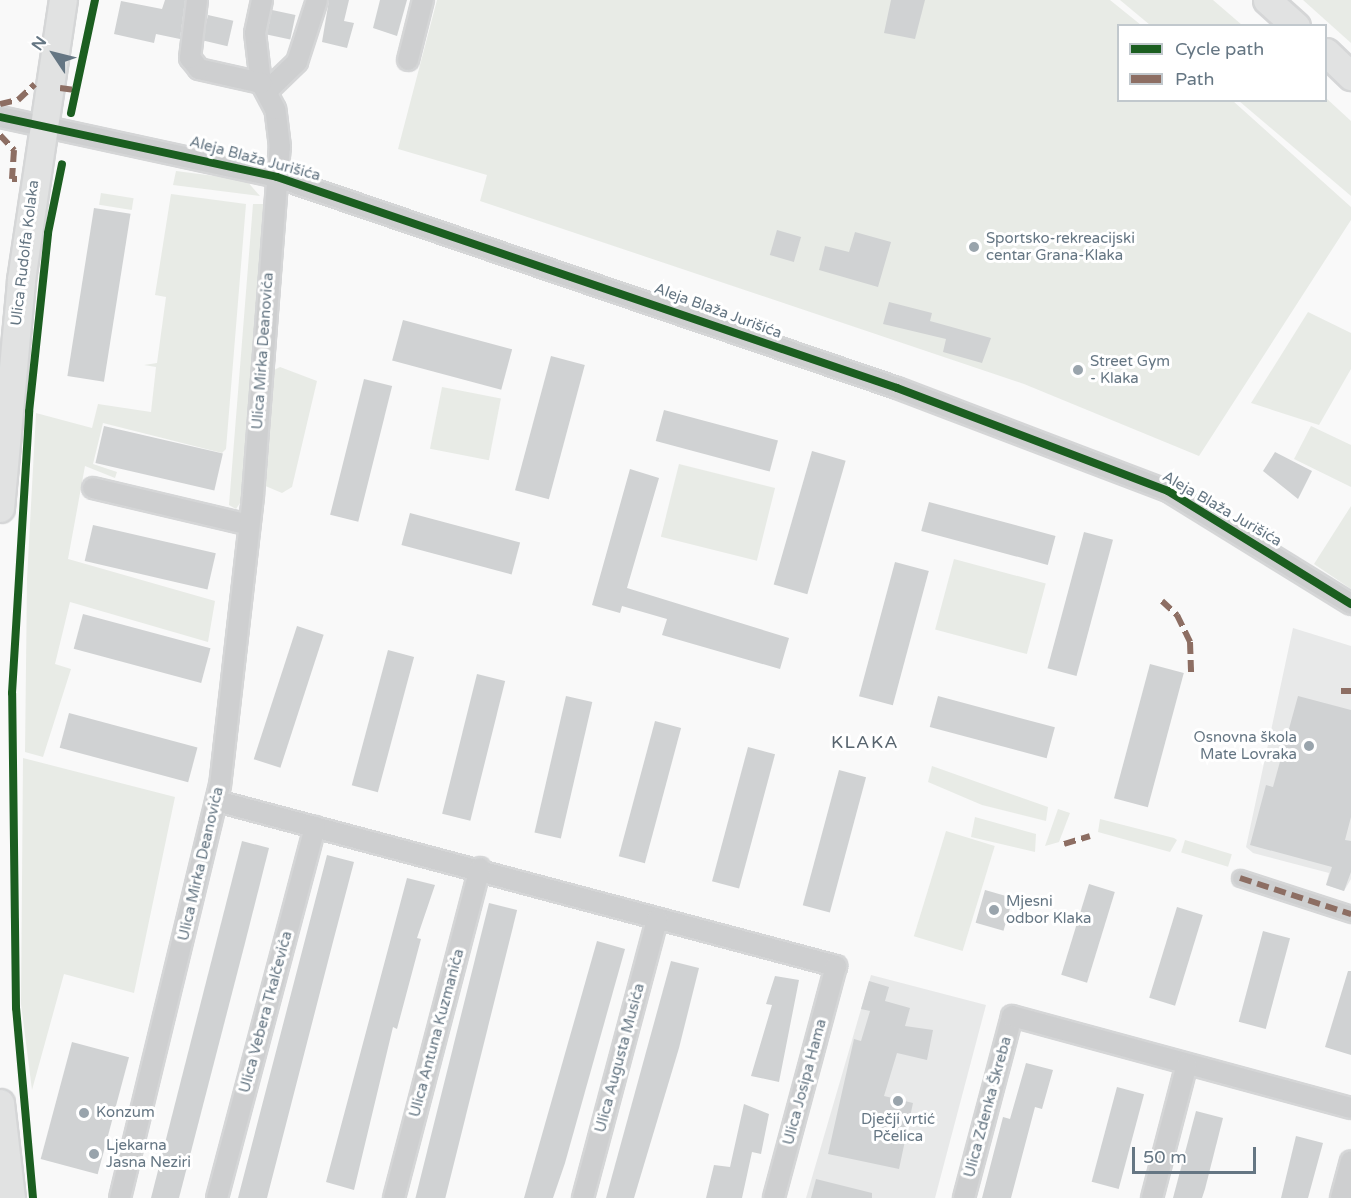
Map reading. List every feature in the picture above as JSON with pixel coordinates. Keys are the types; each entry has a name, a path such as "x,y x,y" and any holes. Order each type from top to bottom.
{"main road":[{"name":"Ulica Rudolfa Kolaka","path":"0,508 13,353 43,127 63,0"},
{"path":"1267,0 1294,24"},
{"path":"1327,53 1351,76"},
{"path":"0,1103 11,1198"}],"street":[{"path":"197,0 190,58 199,69 264,87 297,62 317,0"},
{"name":"Ulica Mirka Deanovića","path":"120,1198 217,801 249,525 280,133 264,87 255,33 262,0"},
{"path":"408,60 423,0"},
{"name":"Aleja Blaža Jurišića","path":"0,117 277,177 636,296 1141,479 1186,500 1351,604"},
{"path":"93,488 249,525"},
{"path":"217,801 480,868 657,919"},
{"name":"Ulica Vebera Tkalčevića","path":"217,1198 315,827"},
{"name":"Ulica Antuna Kuzmanića","path":"394,1198 480,868"},
{"path":"1240,878 1351,914"},
{"name":"Ulica Josipa Hama","path":"657,919 836,966 774,1198"},
{"name":"Ulica Augusta Musića","path":"583,1198 657,919"},
{"name":"Ulica Zdenka Škreba","path":"964,1198 1012,1016 1187,1064"},
{"path":"1152,1198 1187,1064 1351,1108"},
{"path":"1341,1198 1351,1161"}],"shaded area":[{"name":"Sportsko-rekreacijski centar Grana-Klaka","path":"437,0 1110,0 1140,24 1117,24 1117,102 1234,102 1351,207 1351,220 1199,456 1024,384 480,201 487,175 398,149"},
{"path":"1120,0 1213,0 1241,24 1149,24"},
{"path":"1303,0 1351,0 1351,43"},
{"path":"1327,99 1351,121 1351,196 1240,102 1327,102"},
{"path":"176,171 246,180 260,196 173,185"},
{"path":"101,193 134,198 132,210 99,205"},
{"path":"171,194 246,204 226,449 222,453 103,423 93,464 117,472 115,478 85,466 68,559 215,601 208,642 70,602 55,664 71,669 43,757 25,752 27,579 36,413 92,428 98,404 151,412 156,367 144,365 157,363 166,297 155,295"},
{"path":"253,204 264,204 244,497 236,509 229,505"},
{"path":"1308,312 1351,333 1351,369 1319,425 1251,403"},
{"path":"280,367 317,381 292,487 282,493 263,485 272,371"},
{"path":"442,387 501,398 489,460 430,449"},
{"path":"1311,426 1351,445 1351,487 1294,459"},
{"path":"679,464 775,488 757,561 661,537"},
{"path":"1351,506 1351,589 1314,564"},
{"path":"954,559 1046,584 1027,654 935,630"},
{"name":"Osnovna škola Mate Lovraka","path":"1293,628 1351,646 1351,879 1344,891 1326,885 1329,873 1253,853 1246,847"},
{"path":"23,758 175,797 134,993 64,974 32,1090 21,1004"},
{"path":"932,766 1048,807 1046,821 982,805 928,782"},
{"path":"1058,809 1070,813 1059,842 1045,846"},
{"path":"975,817 1036,834 1035,852 971,837"},
{"path":"1100,819 1177,840 1170,852 1098,832"},
{"path":"946,831 995,846 963,951 914,936"},
{"path":"1185,840 1232,854 1228,867 1181,852"},
{"name":"Dječji vrtić Pčelica","path":"871,975 986,1005 935,1198 806,1198"}],"building":[{"path":"165,0 185,0 180,39 156,34 154,43 114,34 121,1 162,9"},
{"path":"329,0 349,0 344,21 354,23 347,48 322,42"},
{"path":"380,0 407,0 397,36 373,28"},
{"path":"891,0 925,0 915,39 884,33"},
{"path":"272,10 295,15 290,39 267,34"},
{"path":"208,15 233,21 227,46 202,40"},
{"path":"94,208 131,214 104,382 67,376"},
{"path":"777,230 801,237 794,262 770,255"},
{"path":"855,232 891,242 878,287 819,270 825,246 849,252"},
{"path":"889,302 932,313 930,321 991,338 982,363 943,352 946,339 883,324"},
{"path":"403,320 512,349 501,390 392,361"},
{"path":"551,356 585,365 549,499 515,490"},
{"path":"364,379 392,386 358,522 330,515"},
{"path":"664,410 778,441 770,471 656,441"},
{"path":"104,426 223,453 214,490 95,463"},
{"path":"812,451 846,461 807,594 774,585"},
{"path":"1275,452 1312,471 1298,499 1263,471"},
{"path":"630,469 659,478 627,588 789,638 780,669 662,635 667,619 622,606 620,613 592,605"},
{"path":"929,502 1056,536 1048,565 921,531"},
{"path":"410,513 520,543 512,574 401,545"},
{"path":"93,525 216,553 207,589 85,561"},
{"path":"1084,532 1113,540 1076,676 1048,668"},
{"path":"895,562 929,571 893,705 859,696"},
{"path":"83,614 211,648 201,683 74,649"},
{"path":"297,626 324,635 280,768 254,759"},
{"path":"388,650 414,657 378,792 352,785"},
{"path":"1150,664 1184,673 1148,807 1114,798"},
{"path":"477,674 505,681 470,821 442,814"},
{"path":"566,696 592,702 561,838 535,832"},
{"path":"938,696 1055,727 1047,758 930,727"},
{"name":"Osnovna škola Mate Lovraka","path":"1298,696 1351,710 1351,817 1345,840 1351,841 1351,872 1344,891 1326,885 1332,867 1250,845 1266,785 1273,787"},
{"path":"69,713 197,747 188,782 60,748"},
{"path":"655,721 681,728 645,863 619,856"},
{"path":"748,747 775,754 739,889 712,881"},
{"path":"839,770 866,777 830,912 803,905"},
{"path":"242,841 269,848 245,943 179,1198 151,1198"},
{"path":"327,855 354,862 267,1198 238,1198"},
{"path":"407,878 435,885 417,938 421,939 397,1029 393,1027 354,1190 326,1182"},
{"path":"1089,884 1115,892 1087,983 1061,975"},
{"name":"Mjesni odbor Klaka","path":"985,890 1013,898 1004,931 976,923"},
{"path":"489,903 517,910 445,1198 415,1198"},
{"path":"1177,907 1203,915 1175,1006 1149,998"},
{"path":"1263,931 1290,938 1266,1029 1239,1022"},
{"path":"597,941 625,949 565,1163 553,1198 524,1198"},
{"path":"671,961 699,968 679,1048 634,1198 606,1198"},
{"path":"1348,971 1351,971 1351,1055 1325,1047"},
{"path":"775,976 799,980 779,1082 751,1076 772,1005 766,1004"},
{"path":"869,981 889,987 885,1001 910,1008 905,1026 933,1030 927,1060 897,1053 884,1096 913,1103 899,1169 828,1154 854,1039 861,1041 870,1011 861,1009"},
{"path":"72,1042 129,1057 98,1174 41,1159"},
{"path":"1026,1063 1053,1070 1042,1109 1035,1107 1011,1198 982,1198 1003,1117 1010,1119"},
{"path":"1117,1087 1144,1094 1119,1189 1092,1182"},
{"path":"744,1104 769,1114 761,1154 752,1152 742,1198 706,1198 714,1165 730,1167"},
{"path":"1196,1111 1223,1118 1205,1189 1202,1198 1173,1198"},
{"path":"1296,1136 1323,1143 1308,1198 1281,1198"},
{"path":"816,1179 872,1193 872,1198 811,1198"}],"marked path":[{"path":"0,104 18,100 35,84"},
{"path":"60,88 75,90"},
{"path":"0,135 14,150 12,179 17,179"},
{"path":"1162,601 1177,615 1190,642 1191,677"},
{"path":"1341,691 1351,691"},
{"path":"1064,844 1090,836"},
{"path":"1240,878 1351,914"}],"cycle path":[{"path":"71,113 95,0"},
{"path":"0,117 277,177 897,388 1168,491 1351,604"},
{"path":"33,1198 16,1008 12,693 29,412 48,233 62,164"}],"place":[{"name":"Sportsko-rekreacijski centar Grana-Klaka","path":"974,247"},
{"name":"Street Gym - Klaka","path":"1078,370"},
{"name":"Osnovna škola Mate Lovraka","path":"1309,746"},
{"name":"Mjesni odbor Klaka","path":"994,910"},
{"name":"Dječji vrtić Pčelica","path":"898,1101"},
{"name":"Konzum","path":"84,1113"},
{"name":"Ljekarna Jasna Neziri","path":"94,1154"}],"district":[{"name":"KLAKA","path":"865,742"}]}
